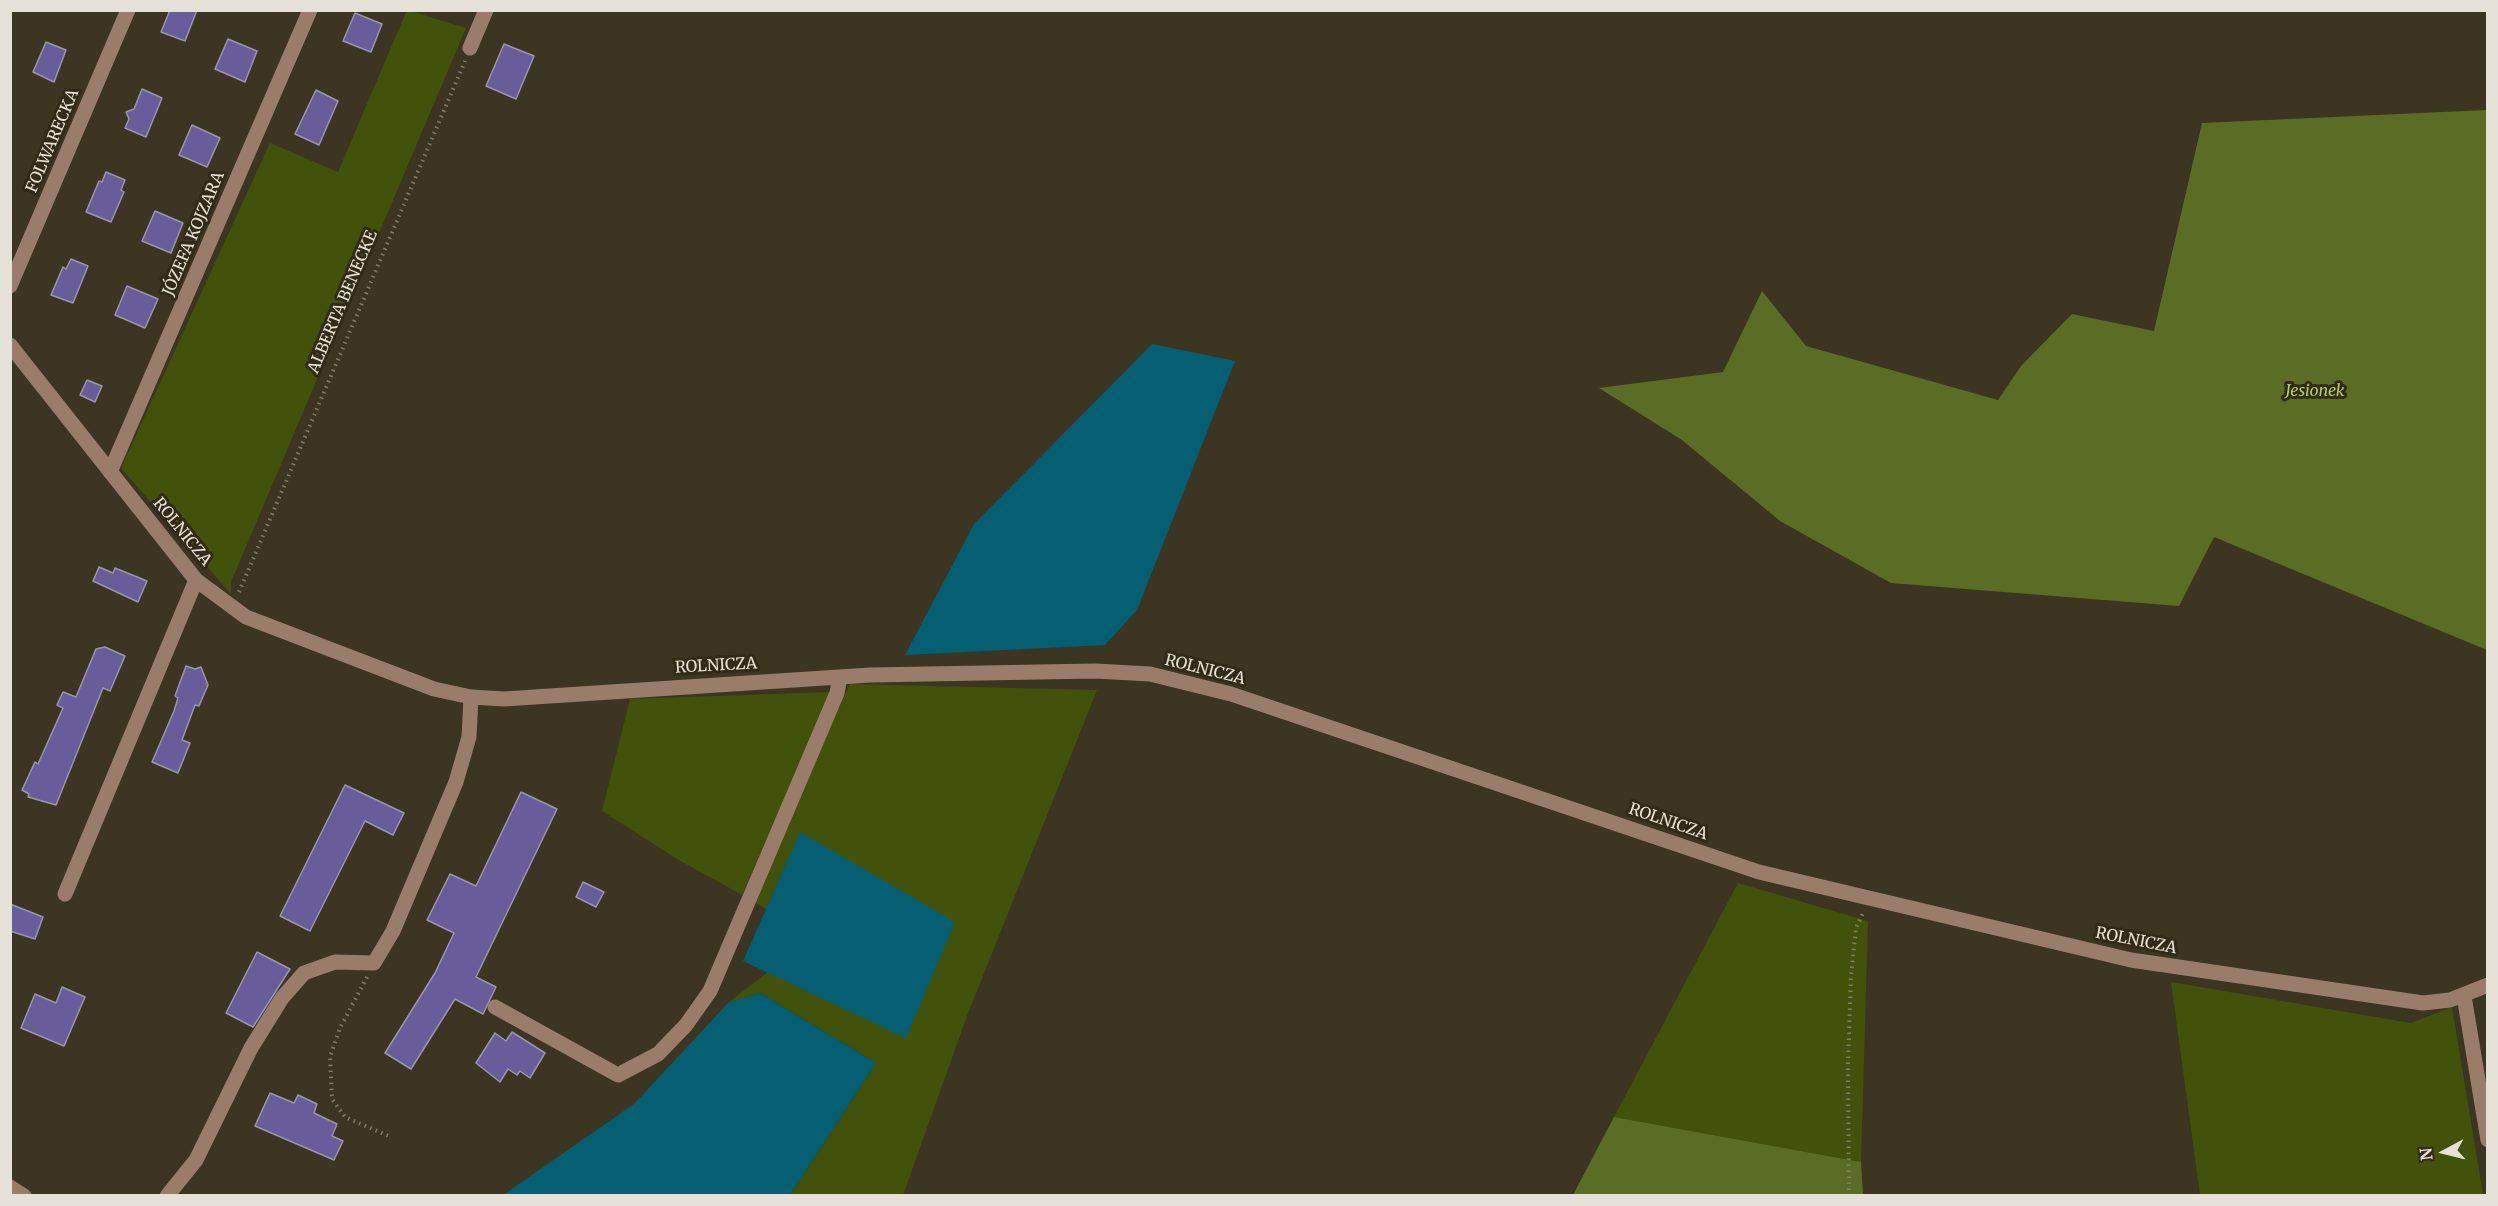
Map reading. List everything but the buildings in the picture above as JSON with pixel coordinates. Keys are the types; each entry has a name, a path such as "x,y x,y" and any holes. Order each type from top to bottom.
{"street":[{"name":"FOLWARECKA","path":"10,286 128,10"},
{"name":"JÓZEFA KOJZARA","path":"110,472 310,10"},
{"path":"470,48 486,10"},
{"name":"ROLNICZA","path":"10,345 196,580 246,617 434,689 471,697 504,699 840,677 1095,671 1150,674 1231,694 1759,872 2131,960 2423,1003 2464,996 2487,986"},
{"path":"65,894 196,580"},
{"path":"495,1007 618,1075 658,1054 686,1025 710,991 837,693 840,677"},
{"path":"167,1196 196,1160 251,1048 282,998 303,973 334,962 374,963 393,931 456,782 469,737 471,697"},
{"path":"2464,996 2487,1140"},
{"path":"10,1187 24,1196"}],"path":[{"name":"ALBERTA BENECKE","path":"232,607 470,48"},
{"path":"1849,1196 1848,1064 1851,976 1856,928 1869,898"},
{"path":"374,963 340,1028 330,1057 332,1099 345,1117 391,1137"}],"green space":[{"path":"407,10 466,28 231,582 231,594 121,468 270,143 338,172"},
{"name":"Jesionek","path":"2487,110 2487,650 2214,537 2179,606 1891,583 1780,521 1682,440 1599,388 1723,372 1762,291 1806,346 1998,400 2021,366 2072,314 2154,331 2202,123"},
{"path":"850,684 1097,690 967,1016 903,1195 790,1195 876,1063 760,993 728,1003 768,972 906,1037 800,833 766,909 749,899"},
{"path":"830,692 742,895 677,859 602,811 630,699"},
{"path":"1738,883 1868,921 1861,1162 1614,1117"},
{"path":"2171,982 2411,1023 2452,1007 2483,1195 2200,1195"},
{"path":"1614,1117 1861,1162 1863,1195 1573,1195"}],"water":[{"path":"1152,344 1235,361 1137,610 1105,645 905,655 974,524"},
{"path":"800,832 955,922 906,1038 743,961"},
{"path":"760,993 876,1063 790,1195 503,1195 634,1104 728,1003"}]}
